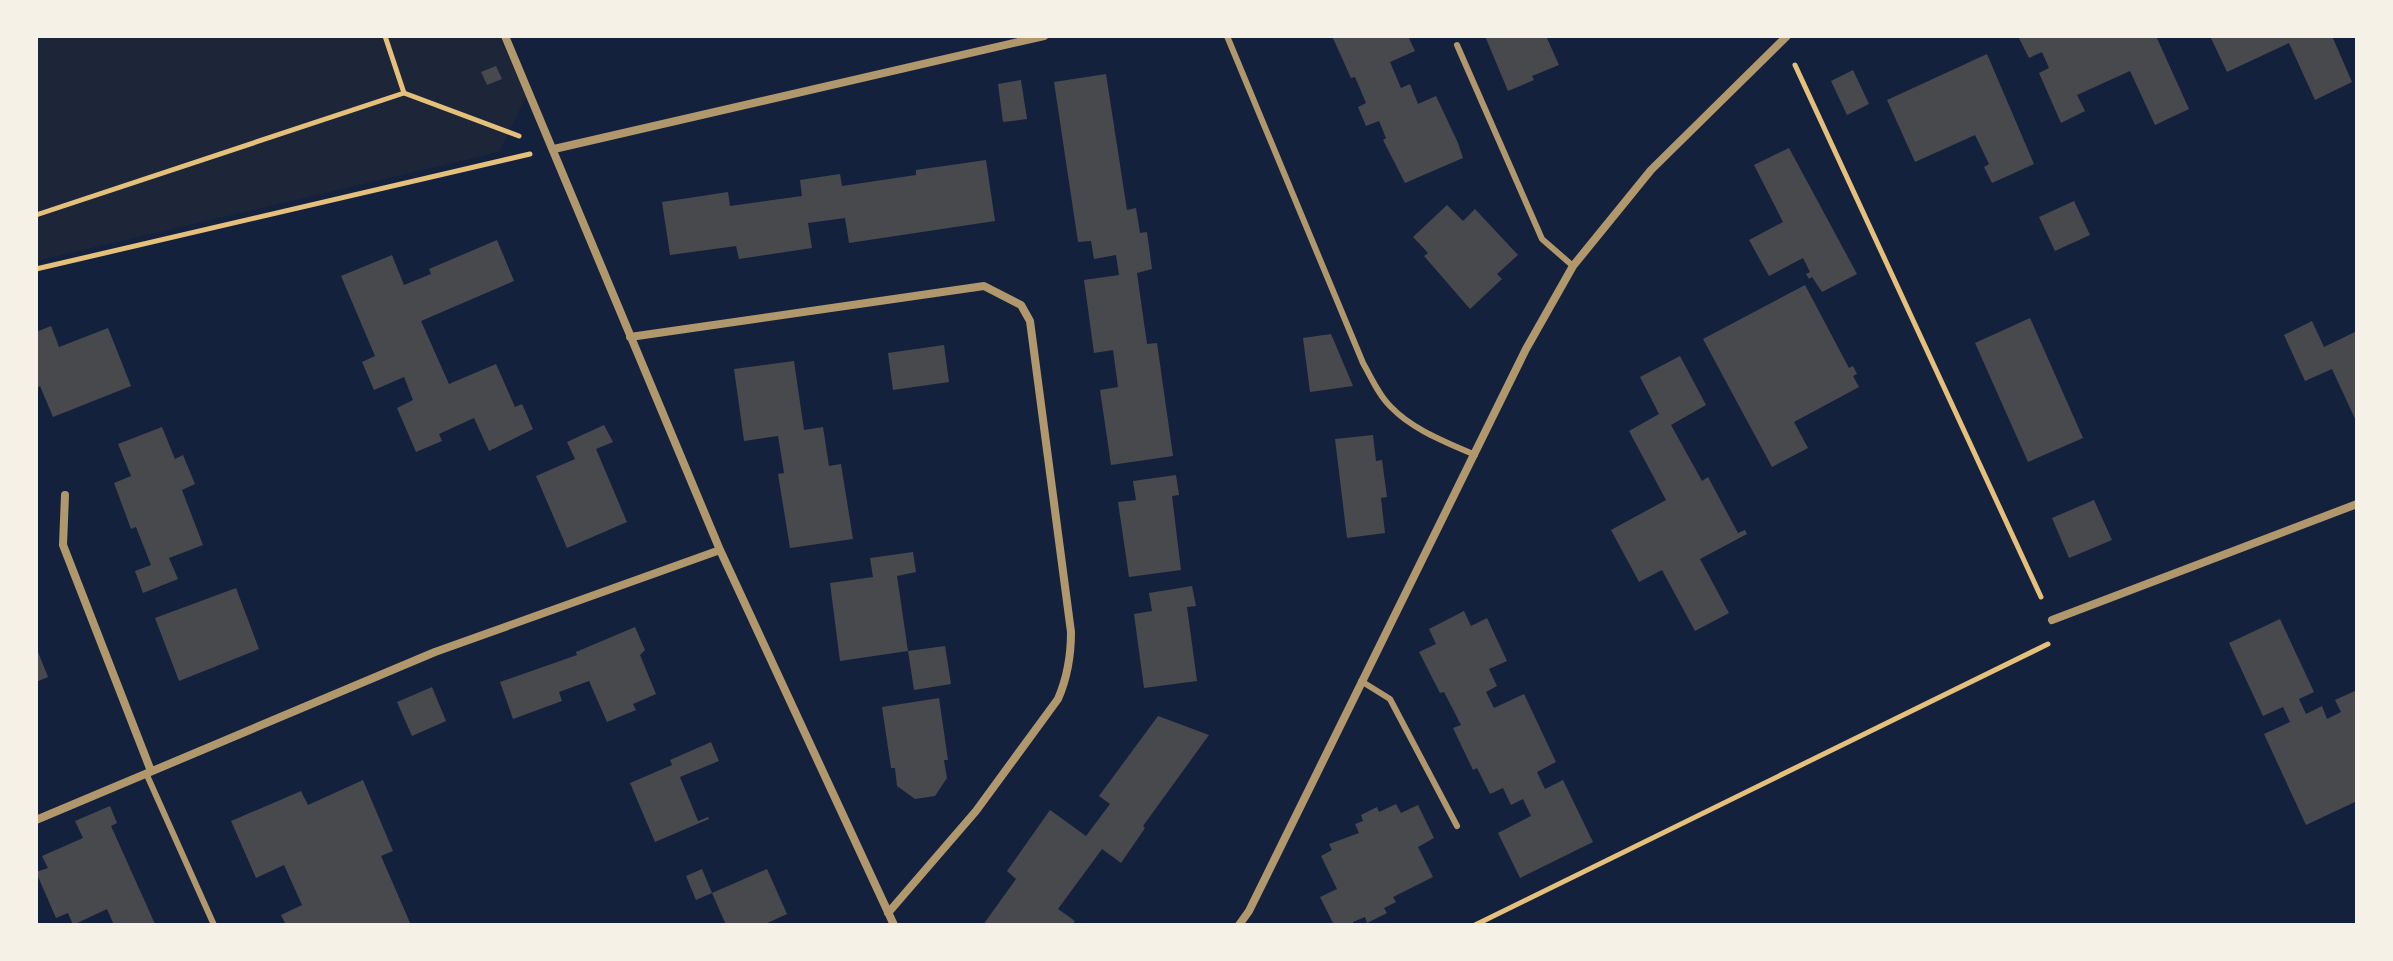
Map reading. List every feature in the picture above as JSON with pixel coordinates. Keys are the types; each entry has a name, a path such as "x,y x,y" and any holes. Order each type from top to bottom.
{"street":[{"path":"505,36 720,550 894,925"},
{"path":"554,149 1044,36"},
{"path":"1239,925 1249,911 1526,349 1573,266 1651,170 1785,37"},
{"path":"630,337 984,286 1021,305 1030,321 1071,632 1066,679 1058,699 976,811 888,913"},
{"path":"65,495 63,545 149,772"},
{"path":"2052,620 2357,504"},
{"path":"36,820 435,652 720,550"}],"lane":[{"path":"1227,36 1363,363 1375,384 1389,406 1406,420 1475,455"},
{"path":"1457,45 1542,239 1573,266"},
{"path":"1361,681 1390,699 1457,826"},
{"path":"149,772 214,925"}],"path":[{"path":"385,36 404,93"},
{"path":"1475,925 2059,639 1785,37"},
{"path":"36,215 404,93 554,149"},
{"path":"36,269 554,149"}],"shaded area":[{"path":"36,36 499,36 526,97 499,152 36,261"}],"building":[{"path":"1332,36 1408,36 1415,51 1390,62 1401,88 1410,84 1418,104 1436,96 1463,158 1405,183 1383,140 1386,138 1379,121 1366,126 1358,107 1366,103"},
{"path":"1485,36 1546,36 1559,65 1532,76 1534,80 1508,91"},
{"path":"2018,36 2156,36 2189,109 2155,125 2130,71 2077,95 2085,111 2061,123 2039,73 2049,68 2042,52 2029,58"},
{"path":"2210,36 2332,36 2352,82 2315,100 2289,43 2227,72"},
{"path":"1987,54 2034,164 1992,183 1984,167 1989,164 1975,135 1915,162 1887,100"},
{"path":"496,66 502,79 487,85 481,72"},
{"path":"1853,70 1869,104 1847,115 1831,81"},
{"path":"1106,74 1127,210 1136,208 1140,233 1147,232 1152,269 1137,273 1147,344 1157,343 1173,456 1111,465 1100,390 1118,387 1113,350 1094,353 1084,280 1119,275 1116,255 1094,259 1091,241 1078,242 1054,82"},
{"path":"1021,80 1027,119 1003,122 998,84"},
{"path":"1789,148 1857,274 1822,292 1812,277 1809,279 1806,274 1810,272 1803,258 1769,276 1749,240 1783,222 1754,165"},
{"path":"986,160 995,221 849,243 845,218 808,223 812,248 739,259 736,246 670,255 662,202 728,192 730,206 802,196 800,180 840,174 842,186 916,175 916,170"},
{"path":"2074,201 2090,235 2055,251 2039,217"},
{"path":"1447,205 1463,221 1475,209 1518,255 1497,274 1502,279 1470,309 1424,256 1428,253 1413,237"},
{"path":"497,240 514,281 421,321 449,384 496,364 515,407 522,404 533,429 489,451 474,418 439,434 442,441 416,452 397,408 413,400 404,377 374,390 362,362 375,356 341,276 392,255 404,285 431,274 429,269"},
{"path":"1805,285 1849,368 1853,366 1857,374 1853,376 1859,387 1794,422 1808,448 1772,467 1703,339"},
{"path":"2030,318 2083,438 2028,462 1975,343"},
{"path":"2312,321 2324,347 2357,331 2357,423 2332,369 2305,381 2284,335"},
{"path":"51,326 59,347 108,328 131,386 53,417 40,386 36,388 36,332"},
{"path":"1331,334 1353,386 1310,392 1303,338"},
{"path":"944,345 949,382 893,390 888,353"},
{"path":"1680,356 1706,405 1671,425 1702,481 1708,477 1738,533 1745,530 1747,534 1700,559 1729,613 1695,631 1662,570 1639,582 1611,530 1666,500 1629,431 1659,414 1640,377"},
{"path":"794,361 804,430 823,427 829,466 841,464 853,539 790,548 778,474 784,473 778,436 744,441 734,369"},
{"path":"604,425 613,442 596,449 627,522 567,548 536,476 575,459 567,442"},
{"path":"162,427 175,459 183,455 195,484 182,490 203,545 169,558 178,579 143,593 135,571 151,565 136,527 131,529 114,483 131,476 118,444"},
{"path":"1373,435 1376,461 1382,460 1387,497 1381,498 1385,533 1347,538 1335,439"},
{"path":"1176,475 1179,495 1172,496 1181,570 1129,577 1118,502 1136,500 1133,481"},
{"path":"2094,500 2112,540 2069,558 2052,518"},
{"path":"913,552 916,572 897,576 908,651 840,661 830,583 873,577 870,558"},
{"path":"1192,586 1196,606 1187,607 1197,681 1144,688 1134,614 1152,611 1149,593"},
{"path":"236,588 259,649 179,681 155,618"},
{"path":"1464,611 1471,626 1487,618 1507,661 1489,669 1497,686 1486,692 1494,708 1524,694 1556,762 1537,772 1545,789 1563,780 1593,842 1520,878 1498,833 1531,816 1523,799 1511,805 1503,788 1490,794 1477,768 1473,770 1453,728 1461,725 1419,652 1436,644 1429,629"},
{"path":"2280,619 2314,692 2299,699 2306,714 2322,706 2327,719 2341,712 2335,700 2357,690 2357,801 2306,825 2264,734 2290,722 2283,707 2263,716 2229,643"},
{"path":"635,627 645,650 640,655 656,694 633,704 636,710 607,722 589,681 559,692 562,701 513,719 500,682 577,655 576,652"},
{"path":"945,646 951,684 914,690 908,651"},
{"path":"36,647 48,677 36,682"},
{"path":"432,687 446,721 412,736 397,702"},
{"path":"939,698 948,760 944,760 947,778 935,796 915,799 897,786 895,768 891,768 882,707"},
{"path":"1158,716 1209,735 1143,826 1145,828 1121,863 1102,849 1058,909 1075,921 1072,925 983,925 1016,879 1007,871 1050,810 1086,836 1110,804 1099,796"},
{"path":"711,742 719,761 680,777 698,821 709,819 655,842 630,783 672,765 670,760"},
{"path":"363,780 393,851 381,856 411,925 286,925 281,915 302,905 284,865 256,878 231,821 301,791 308,805"},
{"path":"1396,804 1401,813 1418,805 1434,838 1418,847 1433,877 1393,897 1396,902 1384,908 1387,913 1367,923 1365,917 1353,922 1354,925 1334,925 1320,897 1337,889 1321,856 1332,850 1329,844 1359,833 1355,824 1363,821 1361,815 1377,807 1379,812"},
{"path":"110,806 117,823 111,826 155,924 114,925 107,909 73,925 68,913 56,918 36,872 48,868 42,856 83,838 75,821"},
{"path":"702,869 712,893 696,900 686,876"},
{"path":"767,869 787,914 763,925 726,925 712,893"}]}
